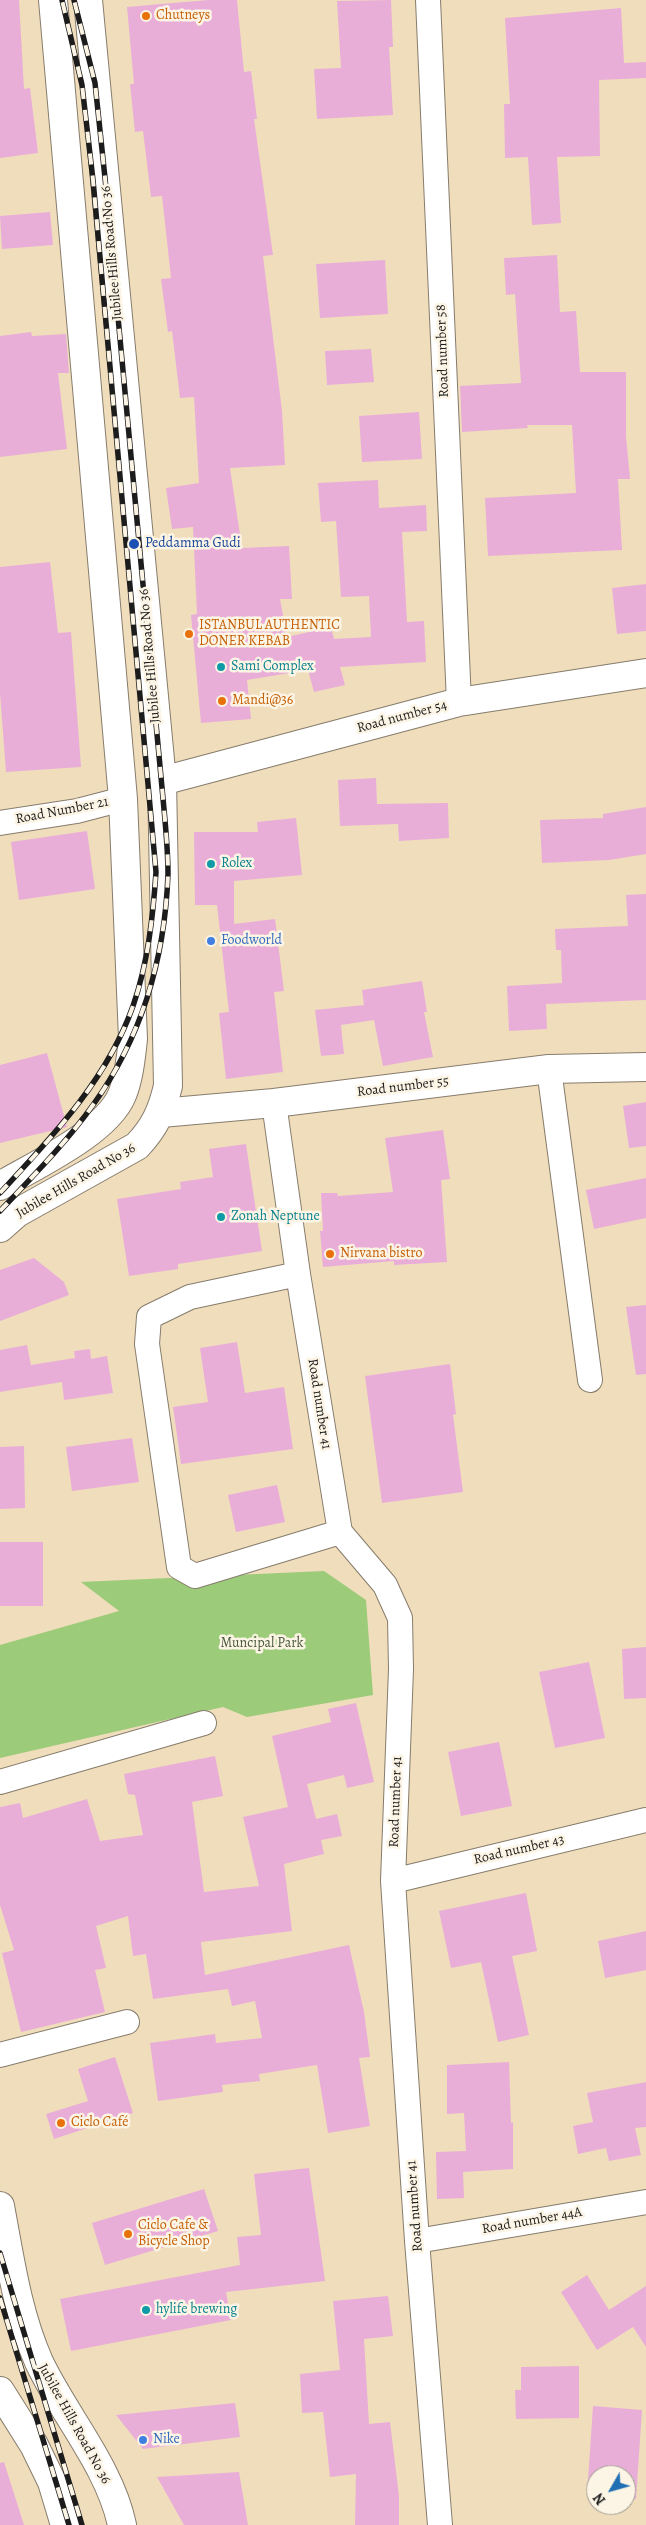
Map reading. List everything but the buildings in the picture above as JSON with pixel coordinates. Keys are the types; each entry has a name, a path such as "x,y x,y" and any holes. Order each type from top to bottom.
{"main road":[{"path":"0,1186 87,1134 108,1117 122,1096 131,1058 133,1039 123,799 53,0"},
{"name":"Jubilee Hills Road No 36","path":"0,1228 17,1213 137,1146 151,1131 161,1113 168,1086 162,780 88,0"},
{"path":"67,163 103,158"},
{"name":"Road number 54","path":"162,780 459,702 646,673"},
{"name":"Road number 55","path":"161,1113 274,1103 549,1069 646,1067"},
{"name":"Jubilee Hills Road No 36","path":"0,2206 19,2308 39,2360 56,2396 104,2476 122,2525"},
{"path":"0,2390 34,2445 48,2474 65,2525"}],"street":[{"name":"Road number 58","path":"428,0 459,702"},
{"name":"Road Number 21","path":"0,823 77,811 123,799"},
{"path":"549,1069 590,1380"},
{"name":"Road number 41","path":"274,1103 298,1274 340,1532 385,1584 400,1618 401,1669 392,1881 417,2241 440,2525"},
{"path":"298,1274 190,1297 149,1317 147,1344 179,1567 195,1576 340,1532"},
{"path":"0,1782 204,1723"},
{"name":"Road number 43","path":"392,1881 646,1820"},
{"path":"0,2055 127,2022"},
{"name":"Road number 44A","path":"417,2241 646,2202"}],"green space":[{"name":"Muncipal Park","path":"324,1571 366,1600 373,1695 247,1717 223,1707 0,1758 0,1645 119,1611 81,1582"}],"railway":[{"path":"0,1193 39,1151 76,1106 109,1059 122,1033 143,973 156,872 93,180 82,85 62,0"},
{"path":"0,1211 72,1133 93,1105 125,1052 148,995 156,966 162,936 168,874 164,809 95,83 74,0"},
{"path":"0,2253 82,2525"},
{"path":"0,2298 69,2525"}],"place":[{"name":"Chutneys","path":"146,16"},
{"name":"Peddamma Gudi","path":"134,544"},
{"name":"ISTANBUL AUTHENTIC DONER KEBAB","path":"189,634"},
{"name":"Sami Complex","path":"221,667"},
{"name":"Mandi@36","path":"222,701"},
{"name":"Rolex","path":"211,864"},
{"name":"Foodworld","path":"211,941"},
{"name":"Zonah Neptune","path":"221,1217"},
{"name":"Nirvana bistro","path":"330,1254"},
{"name":"Ciclo Café","path":"61,2123"},
{"name":"Ciclo Cafe & Bicycle Shop","path":"128,2234"},
{"name":"hylife brewing","path":"146,2310"},
{"name":"Nike","path":"143,2440"}]}
